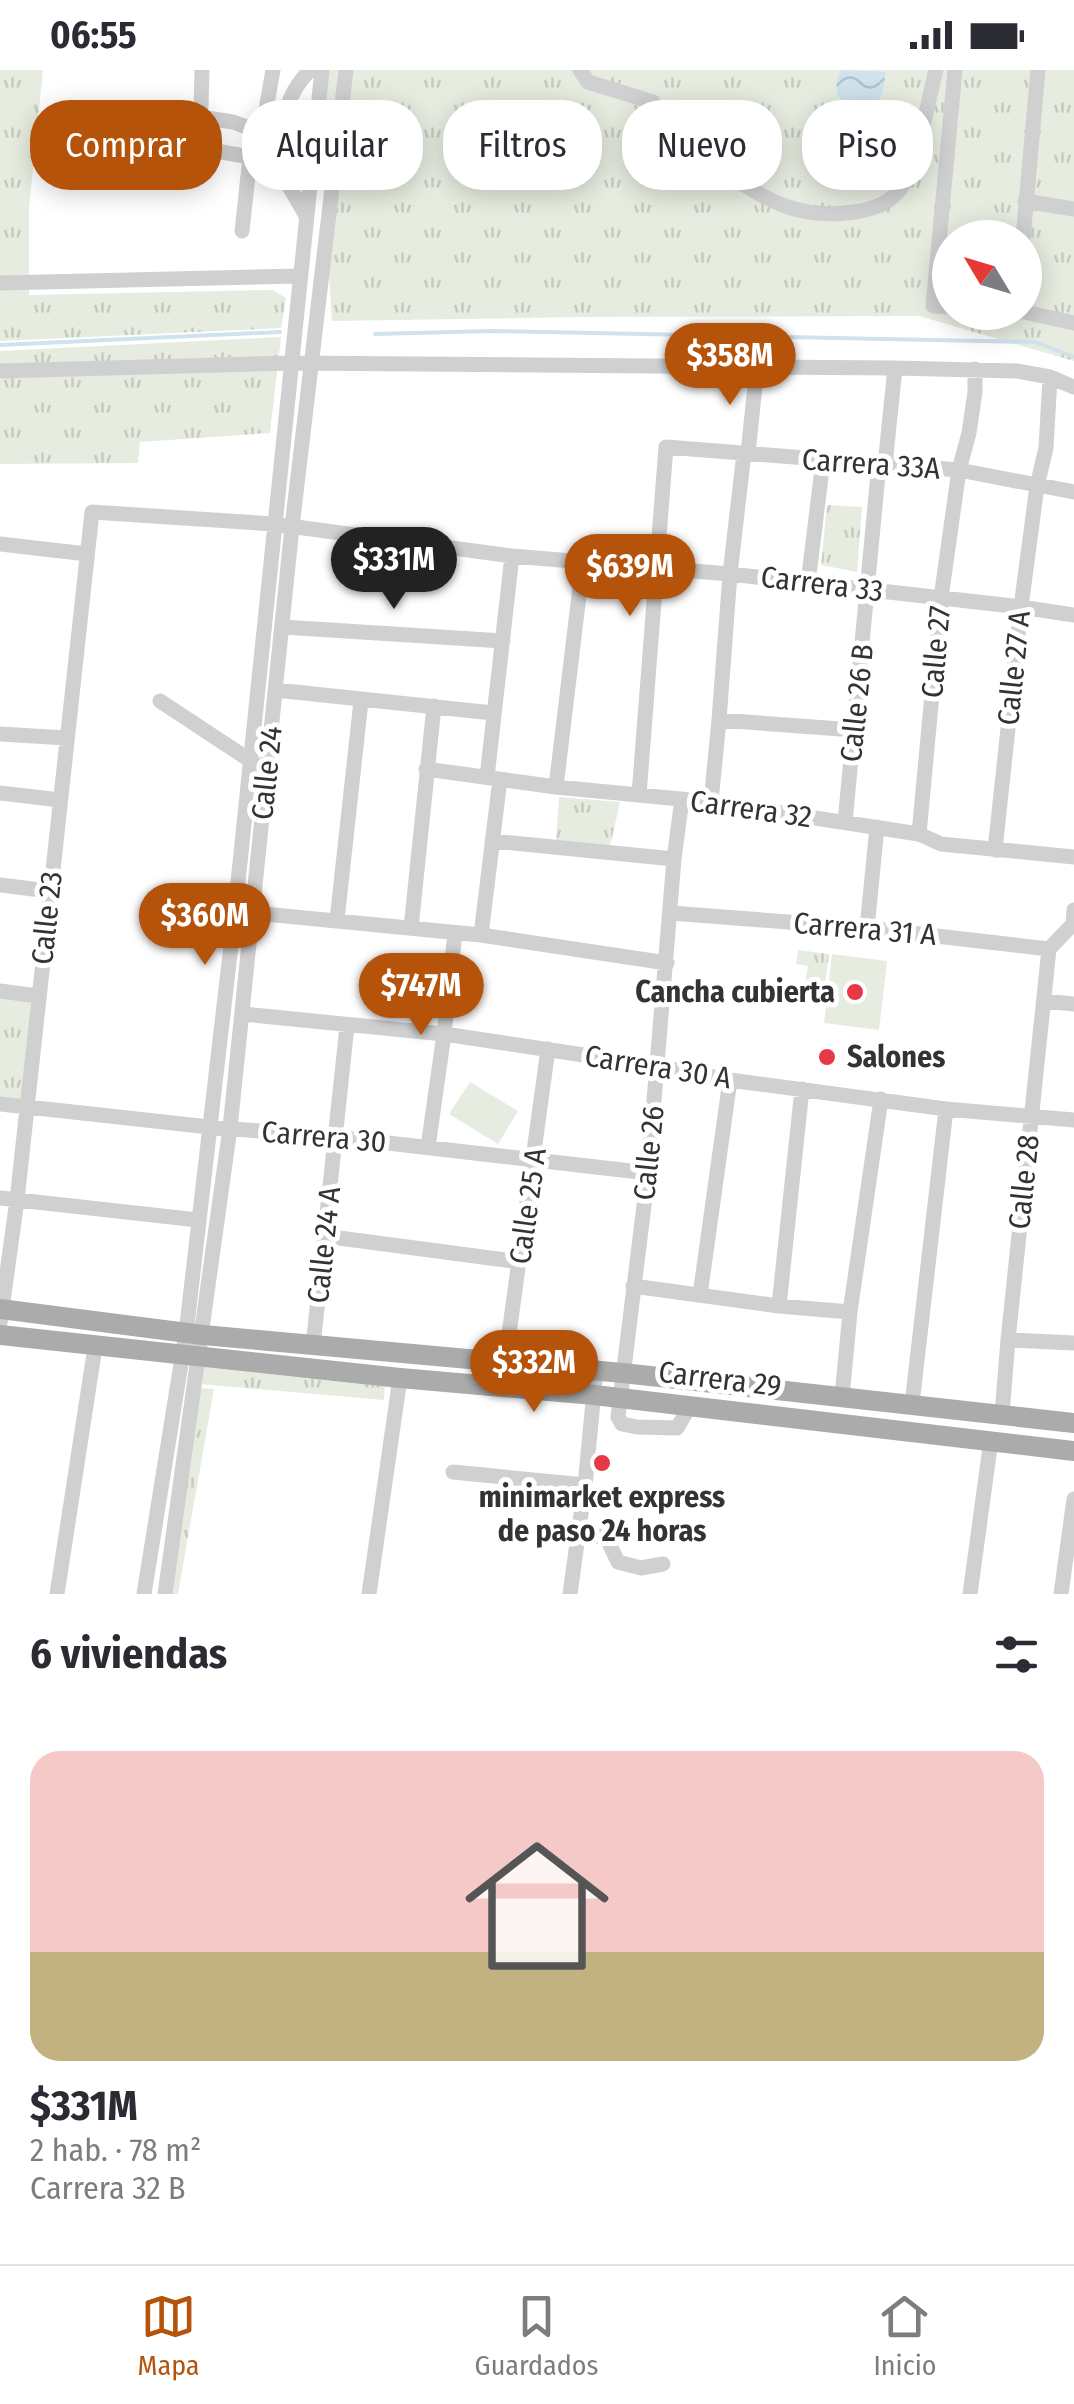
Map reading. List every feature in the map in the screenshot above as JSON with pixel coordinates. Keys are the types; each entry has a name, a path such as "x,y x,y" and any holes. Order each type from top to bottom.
{"main road":[{"name":"Carrera 29","path":"1,1314 400,1378 594,1395 1074,1451"},
{"name":"Carrera 29","path":"0,1336 96,1346 312,1346 596,1371 1074,1422"}],"street":[{"path":"201,100 202,70"},
{"path":"268,100 273,70"},
{"path":"289,100 310,70"},
{"name":"Calle 24","path":"144,1594 230,1128 243,1014 250,761 322,70"},
{"name":"Calle 24","path":"165,1594 192,1344 198,1220 208,1127 267,770 346,70"},
{"path":"580,70 588,82 653,102 669,142 791,210 827,216 870,210 898,193 910,166 936,70"},
{"path":"947,220 955,70"},
{"path":"1024,220 1038,70"},
{"path":"242,231 246,190"},
{"path":"292,190 306,216"},
{"path":"1026,201 1074,209"},
{"path":"0,283 300,276"},
{"path":"297,302 303,310 319,306"},
{"path":"1042,316 1074,324"},
{"path":"0,371 292,363 974,369 1050,377 1074,388"},
{"path":"711,802 730,574 758,368"},
{"name":"Calle 26 B","path":"845,822 895,368"},
{"name":"Calle 27","path":"919,834 941,598 959,470 970,433 974,369"},
{"name":"Calle 27 A","path":"995,850 1020,607 1046,448 1050,377"},
{"path":"287,405 292,396 299,394 307,402"},
{"name":"Carrera 33A","path":"657,567 666,447 959,470 1074,492"},
{"path":"808,583 823,461"},
{"name":"Carrera 33","path":"92,512 274,524 512,556 730,574 1074,616"},
{"name":"Calle 23","path":"1,1314 8,1199 28,1106 92,512"},
{"path":"0,544 86,554"},
{"path":"480,935 492,840 493,713 512,556"},
{"path":"556,787 583,562"},
{"path":"638,795 657,567"},
{"path":"283,627 503,642"},
{"path":"276,690 493,713"},
{"path":"160,701 267,770"},
{"path":"337,920 361,701"},
{"path":"411,928 434,706"},
{"path":"720,720 854,730"},
{"path":"0,734 67,738"},
{"name":"Carrera 32","path":"426,769 711,802 919,834 941,844 1074,857"},
{"path":"0,793 60,800"},
{"name":"Calle 26","path":"620,1398 648,1174 682,799"},
{"path":"867,928 878,827"},
{"path":"492,840 674,859"},
{"path":"0,885 49,891"},
{"path":"1052,945 1074,924 1074,910"},
{"path":"243,912 480,935 667,963"},
{"name":"Carrera 31 A","path":"672,913 1052,945"},
{"path":"428,1148 454,933"},
{"name":"Calle 28","path":"1002,1414 1052,945"},
{"path":"0,991 38,996"},
{"path":"1044,1001 1074,1004"},
{"name":"Carrera 30 A","path":"243,1014 444,1034 730,1080 946,1109 1074,1120"},
{"name":"Calle 24 A","path":"312,1346 347,1026"},
{"name":"Calle 25 A","path":"505,1364 548,1049"},
{"path":"700,1295 730,1080"},
{"path":"779,1306 802,1089"},
{"path":"842,1397 850,1312 881,1099"},
{"name":"Carrera 30","path":"0,1104 336,1137 648,1174"},
{"path":"912,1404 946,1109"},
{"path":"8,1199 198,1220"},
{"path":"324,1236 520,1262"},
{"path":"633,1286 850,1312"},
{"path":"1008,1340 1074,1343"},
{"path":"57,1594 96,1346"},
{"path":"570,1594 596,1371"},
{"path":"369,1594 400,1378"},
{"path":"970,1594 992,1440"},
{"path":"453,1472 585,1485"},
{"path":"1061,1594 1074,1499"},
{"path":"578,1534 606,1537 618,1562 641,1568 663,1564"}],"green space":[{"path":"0,70 43,70 40,100 30,100 29,295 273,290 286,298 281,328 0,341"},
{"path":"316,70 1074,70 1074,361 967,330 1042,330 1042,220 932,220 932,320 919,316 332,321 324,190 423,190 423,100 318,100"},
{"path":"281,337 270,433 140,442 138,463 0,464 0,351"},
{"path":"827,505 862,507 857,572 821,565"},
{"path":"559,797 620,802 610,846 556,840"},
{"path":"798,950 829,954 822,1007 802,1004 808,966 796,964"},
{"name":"Cancha cubierta","path":"832,954 887,961 879,1030 824,1023"},
{"path":"0,996 31,1002 20,1101 0,1099"},
{"path":"470,1082 518,1111 498,1144 449,1114"},
{"path":"204,1362 385,1380 384,1400 199,1384"},
{"path":"200,1388 214,1389 178,1594 165,1594"}],"water":[{"path":"841,70 885,72 877,100 842,100 837,84"}],"waterway":[{"path":"375,334 492,331 1035,342 1074,357"},
{"path":"0,345 280,332"}],"place":[{"name":"Cancha cubierta","path":"855,992"},
{"name":"Salones","path":"827,1057"},
{"name":"minimarket express de paso 24 horas","path":"602,1463"}]}
